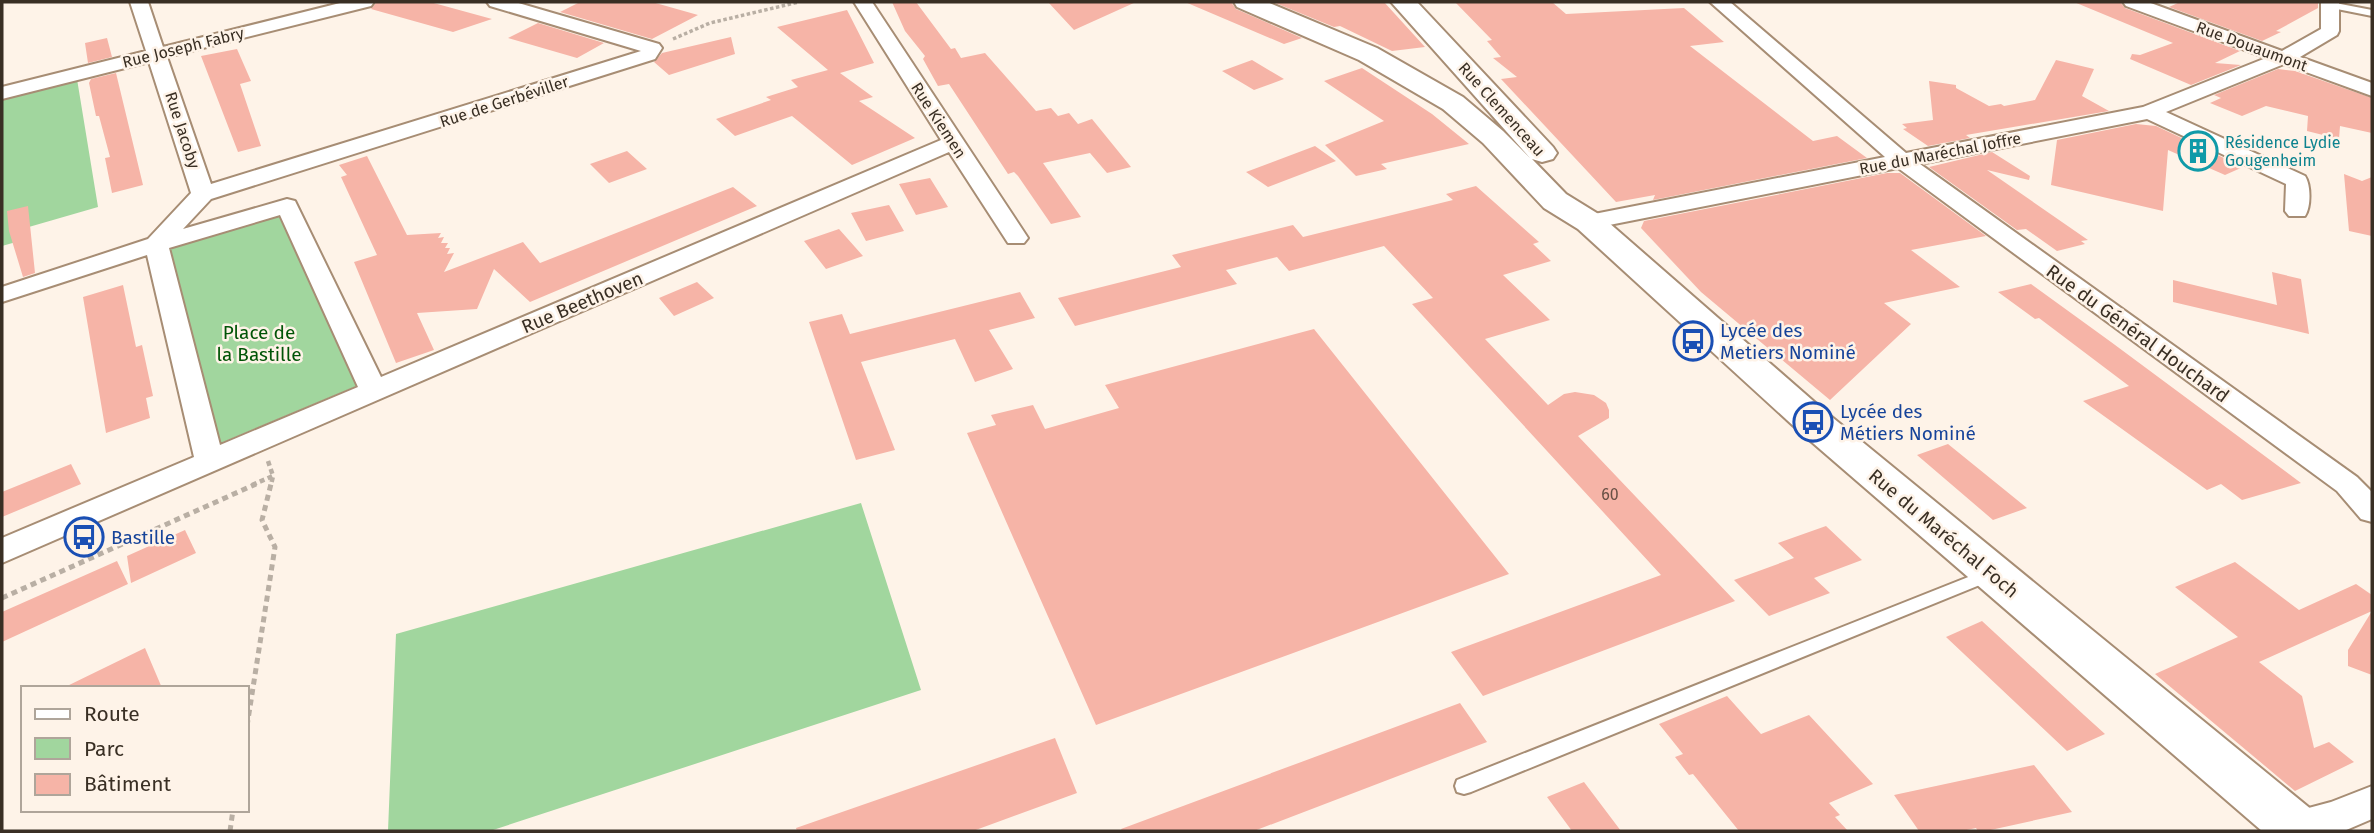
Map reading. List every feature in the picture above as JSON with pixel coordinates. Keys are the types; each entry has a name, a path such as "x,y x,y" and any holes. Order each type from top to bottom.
{"main road":[{"name":"Rue du Maréchal Foch","path":"1246,2 1368,54 1426,86 1464,113 1493,137 1555,201 1590,222 1813,422 2291,830"},
{"name":"Rue Clemenceau","path":"1403,2 1579,194 1588,207 1590,222"},
{"path":"1464,113 1479,113 1498,103"},
{"path":"1493,137 1522,132"}],"street":[{"name":"Rue Jacoby","path":"139,2 203,194 156,244"},
{"name":"Rue Joseph Fabry","path":"2,93 365,2"},
{"path":"496,2 652,48"},
{"name":"Rue Kiemen","path":"863,2 1016,238"},
{"name":"Rue du Général Houchard","path":"1719,2 1901,160 2347,484 2372,510"},
{"name":"Rue Douaumont","path":"2132,2 2372,90"},
{"name":"Rue du Maréchal Joffre","path":"1590,222 2149,112 2187,94 2311,45 2330,32 2330,3"},
{"name":"Rue de Gerbéviller","path":"203,194 648,55 652,48"},
{"path":"2149,112 2297,181 2297,211"},
{"name":"Rue Beethoven","path":"2,551 954,142"},
{"path":"2,295 156,244 287,206 374,392"},
{"path":"156,244 210,462"},
{"path":"2291,830 2333,818 2372,802"}],"lane":[{"path":"2330,3 2372,13"},
{"path":"1465,786 1992,573"}],"path":[{"path":"652,48 710,23 799,2"},
{"path":"248,720 275,547 262,520 273,476 260,440"},
{"path":"2,598 273,476"},
{"path":"230,831 233,812"}],"green space":[{"path":"77,79 98,207 15,231 16,242 2,246 2,98"},
{"name":"Place de la Bastille","path":"278,214 359,385 216,445 154,252"},
{"path":"861,503 921,690 490,831 388,831 396,634"}],"building":[{"path":"377,2 430,2 492,19 453,32 371,9"},
{"path":"580,2 652,2 698,15 652,39 560,12"},
{"path":"892,2 916,2 951,49 955,48 961,58 985,53 1036,111 1051,108 1058,116 1069,113 1078,124 1092,119 1131,167 1107,173 1090,153 1043,163 1081,217 1051,224 1018,176 1014,172 1008,174 949,84 938,86 923,59 925,56 905,31"},
{"path":"1048,2 1136,2 1074,30"},
{"path":"1185,2 1231,2 1236,9 1302,38 1284,44"},
{"path":"1273,2 1384,2 1425,47 1392,51 1340,26 1334,27"},
{"path":"1455,2 1552,2 1566,14 1684,8 1724,42 1690,46 1813,141 1837,136 1867,158 1653,200 1655,195 1616,202 1501,79 1517,77 1493,58 1501,57 1487,41 1492,40"},
{"path":"2074,2 2120,2 2125,8 2240,51 2215,63 2241,65 2191,85 2130,59 2132,54 2140,55 2173,43"},
{"path":"2180,2 2318,2 2318,8 2262,41 2169,7"},
{"path":"847,10 874,63 840,73 873,97 859,101 915,138 852,165 792,116 735,136 716,119 771,100 766,97 798,87 791,80 828,70 777,27"},
{"path":"538,23 604,43 577,58 508,38"},
{"path":"731,37 735,54 669,75 654,62 662,53"},
{"path":"107,38 112,57 88,63 85,43"},
{"path":"237,49 251,81 240,84 261,146 238,152 201,56"},
{"path":"1252,60 1284,79 1254,90 1222,71"},
{"path":"2056,60 2094,69 2082,96 2109,111 1966,135 1970,138 1928,146 1903,129 1907,128 1902,124 1933,120 1929,81 1956,85 1956,88 1989,106 2004,106 2035,100"},
{"path":"1362,68 1432,114 1469,144 1381,164 1387,169 1356,176 1325,145 1384,121 1324,81"},
{"path":"2278,69 2295,71 2372,98 2372,133 2340,126 2339,139 2307,131 2308,116 2266,106 2242,116 2210,103 2221,98 2214,95"},
{"path":"116,73 143,185 112,193 105,158 110,157 99,116 96,116 89,83 91,79"},
{"path":"2136,124 2156,126 2243,167 2225,175 2168,150 2163,211 2051,185 2057,140"},
{"path":"1315,146 1336,161 1268,187 1246,172"},
{"path":"627,151 647,169 609,183 590,164"},
{"path":"1992,152 2030,176 2029,180 1987,170 2088,240 2081,241 2085,244 2057,251 2026,229 2017,230 1929,167"},
{"path":"367,156 407,235 441,233 438,238 444,237 441,243 448,243 445,248 450,248 447,254 454,253 444,272 523,242 540,263 733,187 757,206 530,302 494,269 477,309 417,313 434,350 396,363 354,262 377,255 341,177 347,175 339,165"},
{"path":"1887,173 1900,173 1986,236 1911,250 1960,287 1884,303 1911,324 1830,400 1701,292 1641,228 1644,221"},
{"path":"2344,174 2362,181 2372,177 2372,236 2349,231"},
{"path":"930,178 948,207 916,215 899,184"},
{"path":"1476,186 1539,242 1533,244 1551,261 1503,275 1550,320 1485,339 1548,405 1564,394 1575,392 1594,395 1606,403 1609,418 1578,436 1735,601 1483,696 1451,652 1661,575 1412,304 1433,298 1384,246 1289,271 1277,257 1226,270 1237,284 1075,326 1058,298 1181,267 1172,255 1293,225 1303,237 1453,200 1446,194"},
{"path":"889,205 904,231 866,241 851,213"},
{"path":"28,206 35,273 23,277 9,231 7,211"},
{"path":"839,229 863,256 826,269 804,241"},
{"path":"2272,272 2301,279 2309,334 2173,302 2173,280 2277,305"},
{"path":"697,282 714,298 674,316 659,298"},
{"path":"2031,284 2301,483 2242,500 2221,484 2207,490 2083,401 2129,386 2039,318 2035,319 1998,292"},
{"path":"123,285 136,347 142,345 153,396 146,398 150,418 106,433 83,297"},
{"path":"1020,292 1035,318 989,330 1013,369 975,382 955,339 861,362 895,450 856,460 809,322 842,314 850,334"},
{"path":"1314,329 1509,574 1096,725 967,433 996,425 991,415 1033,405 1045,429 1119,408 1105,385"},
{"path":"1948,444 2027,508 1993,520 1917,455"},
{"path":"71,464 81,484 2,517 2,492"},
{"path":"1826,526 1862,560 1814,578 1830,593 1769,616 1734,580 1794,558 1778,543"},
{"path":"185,530 196,553 131,583 127,556"},
{"path":"117,561 128,584 2,642 2,612"},
{"path":"2235,562 2299,610 2356,584 2372,595 2372,611 2259,662 2302,696 2314,748 2329,742 2354,762 2295,791 2155,674 2238,637 2175,587"},
{"path":"2372,611 2372,675 2348,666 2348,650"},
{"path":"1982,621 2105,734 2067,751 1946,637"},
{"path":"145,648 161,686 67,686"},
{"path":"1727,696 1761,734 1809,715 1873,784 1829,803 1840,815 1835,817 1848,831 1739,831 1693,774 1689,775 1675,757 1683,754 1659,724"},
{"path":"1460,703 1487,742 1254,831 1121,829"},
{"path":"1055,738 1077,793 973,831 797,831 796,828"},
{"path":"2034,765 2072,812 1986,831 1978,831 1976,828 1962,831 1919,831 1894,795"},
{"path":"1584,782 1621,831 1572,831 1547,797"}],"place":[{"name":"Résidence Lydie Gougenheim","path":"2198,151"},
{"name":"Lycée des Metiers Nominé","path":"1693,341"},
{"name":"Lycée des Métiers Nominé","path":"1813,422"},
{"name":"Bastille","path":"84,537"}]}
